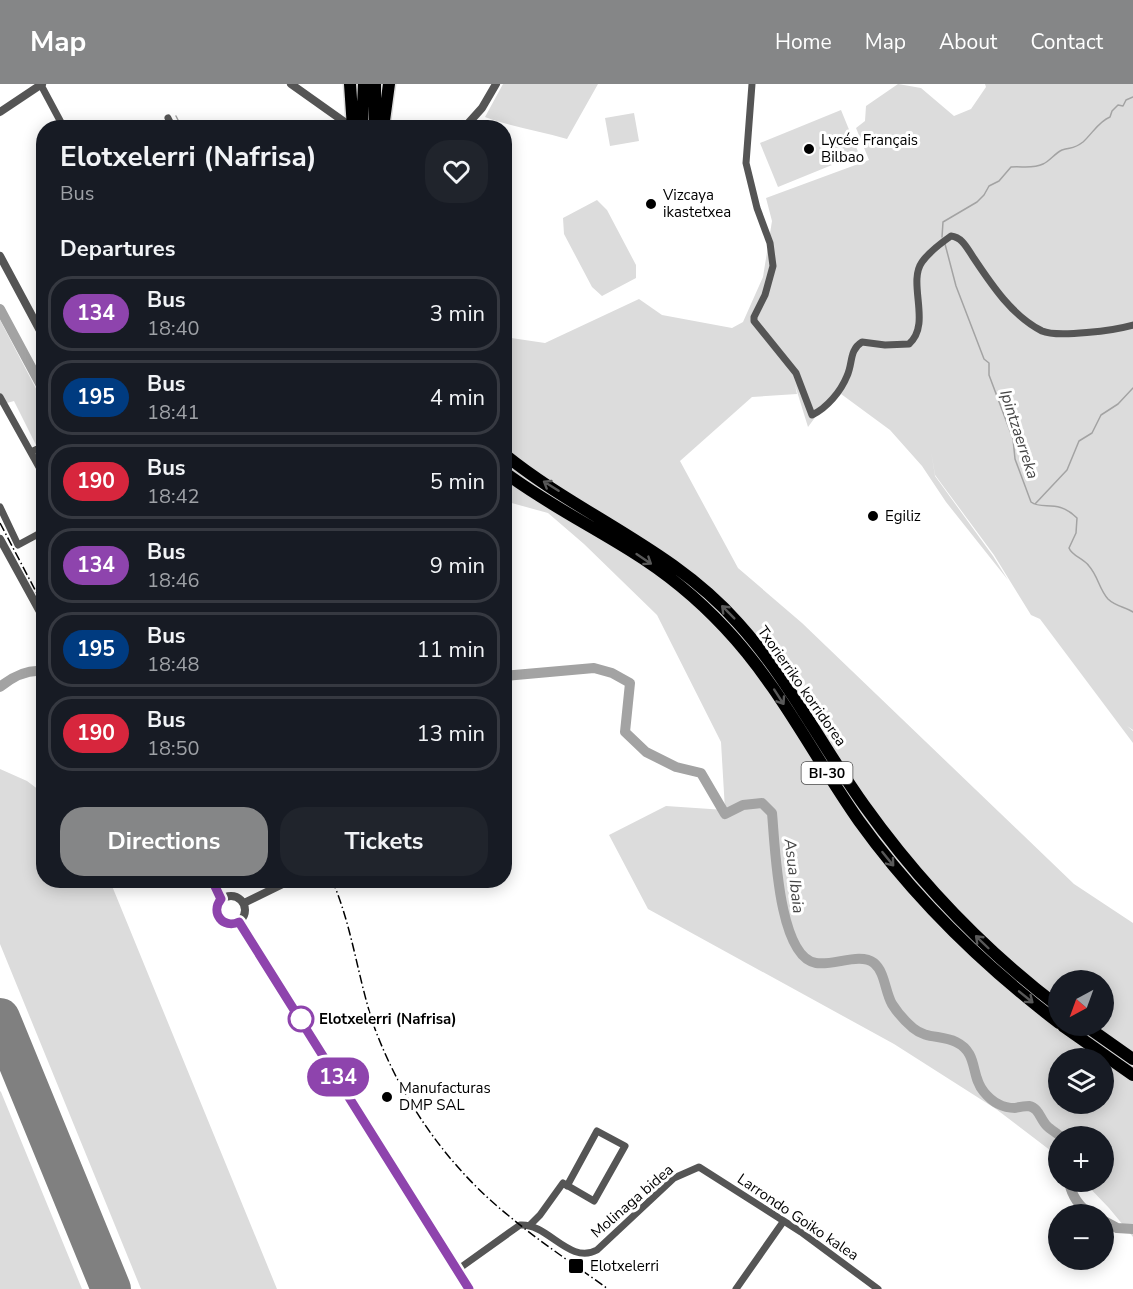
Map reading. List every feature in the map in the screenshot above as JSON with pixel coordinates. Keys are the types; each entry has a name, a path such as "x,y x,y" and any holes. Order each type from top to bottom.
{"highway":[{"path":"350,84 352,120"},
{"path":"359,84 361,120"},
{"path":"362,120 364,84"},
{"path":"375,84 375,120"},
{"path":"384,120 389,84"},
{"name":"Txorierriko korridorea","path":"512,460 544,483 671,563 728,612 766,656 864,805 906,860 951,911 988,948 1048,997"},
{"name":"Txorierriko korridorea","path":"512,477 647,561 681,586 712,615 754,662 860,822 911,886 980,957 1048,1014"},
{"path":"1077,1036 1133,1075"},
{"path":"1100,1036 1133,1059"}],"street":[{"path":"291,84 342,120"},
{"path":"471,120 482,108 496,84"},
{"path":"752,84 746,163 757,208 770,243 773,266 765,295 754,321 796,373 812,415 832,399 848,374 855,346 862,342 885,345 909,344 916,338 919,323 918,276 921,263 951,236 957,237 965,244 999,293 1017,313 1044,332 1108,330 1133,325"},
{"path":"0,112 41,85 60,120"},
{"path":"0,256 36,323"},
{"path":"0,397 36,460"},
{"path":"32,452 36,450"},
{"path":"0,507 18,545 36,535"},
{"path":"0,540 2,551 36,606"},
{"path":"216,888 221,899"},
{"path":"244,903 275,888"},
{"path":"234,896 244,903 245,911 239,922 225,923 218,917 216,908 221,899 234,896"},
{"path":"239,922 469,1289"},
{"path":"457,1269 520,1225 530,1225 563,1183 567,1186 594,1201 625,1146 597,1131 567,1186"},
{"name":"Molinaga bidea","path":"530,1225 574,1252 586,1255 597,1250 674,1178 695,1168 702,1168"},
{"name":"Larrondo Goiko kalea","path":"702,1168 878,1289"},
{"path":"736,1289 783,1222"}],"shaded area":[{"path":"503,84 598,84 567,139 512,126 512,120 494,120 485,117"},
{"path":"898,84 921,88 954,116 971,109 986,87 985,84 1133,84 1133,730 1127,726 1133,731 1133,743 1040,619 1031,615 994,555 935,475 931,451 935,476 1008,580 946,502 922,466 890,430 837,391 839,385 808,427 795,385 797,394 752,397 680,461 738,568 802,623 1074,884 1133,923 1133,1237 1114,1214 1114,1204 1105,1204 1094,1192 1114,1192 1114,1126 1048,1126 1048,1149 996,1109 894,1044 648,909 609,835 666,806 725,810 721,742 657,615 584,544 548,513 512,503 512,338 545,343 639,299 662,315 732,328 743,322 763,277 772,221 766,198 869,160 856,128 865,121 866,106"},
{"path":"841,110 859,154 778,187 760,143"},
{"path":"634,113 639,141 610,146 605,118"},
{"path":"597,200 607,210 636,265 636,278 602,296 592,287 564,234 563,218"},
{"path":"0,320 36,389 36,445 14,401 0,405"},
{"path":"0,769 27,781 36,788 36,888 113,888 277,1289 141,1289 0,944"},
{"path":"1,1092 82,1289 0,1289"}],"waterway":[{"name":"Ipintzaerreka","path":"942,237 943,222 977,202 989,186 999,181 1011,167 1039,166 1062,150 1077,146 1102,121 1110,117 1118,105 1123,106 1126,100 1133,97"},
{"path":"176,116 178,120"},
{"name":"Ipintzaerreka","path":"945,244 956,286 984,359 989,363 989,375 1013,439 1015,459 1031,502 1063,508 1077,518 1076,533 1069,548 1070,551 1087,563 1108,599 1133,612"},
{"name":"Asua Ibaia","path":"0,309 36,376"},
{"path":"1035,504 1067,470 1079,441 1092,433 1101,415 1118,404 1133,388"},
{"name":"Asua Ibaia","path":"512,675 594,668 612,673 630,683 625,732 646,752 676,767 701,773 725,814 743,805 762,803 772,813 777,873 786,921 803,956 816,963 854,959 874,963 878,967 892,1004 910,1026 923,1034 951,1040 963,1047 971,1058 980,1086 990,1099 1006,1107 1032,1107 1048,1127"},
{"path":"0,687 20,674 36,671"},
{"name":"Asua Ibaia","path":"1072,1192 1079,1204"},
{"name":"Asua Ibaia","path":"1114,1226 1133,1229"}],"taxiway":[{"path":"0,1022 6,1034"},
{"path":"0,1055 36,1112 50,1141"}],"runway":[{"path":"0,1018 111,1289"}],"railway":[{"path":"0,523 36,592"},
{"path":"335,888 375,1029 399,1082 430,1132 447,1155 487,1197 533,1235 608,1289"}],"bus line":[{"name":"134","path":"216,888 221,899 216,908 218,917 225,923 239,922 469,1289"}],"place":[{"name":"Lycée Français Bilbao","path":"809,149"},
{"name":"Vizcaya ikastetxea","path":"651,204"},
{"name":"Egiliz","path":"873,516"},
{"name":"Elotxelerri (Nafrisa)","path":"301,1019"},
{"name":"Manufacturas DMP SAL","path":"387,1097"},
{"name":"Elotxelerri","path":"576,1266"}]}
